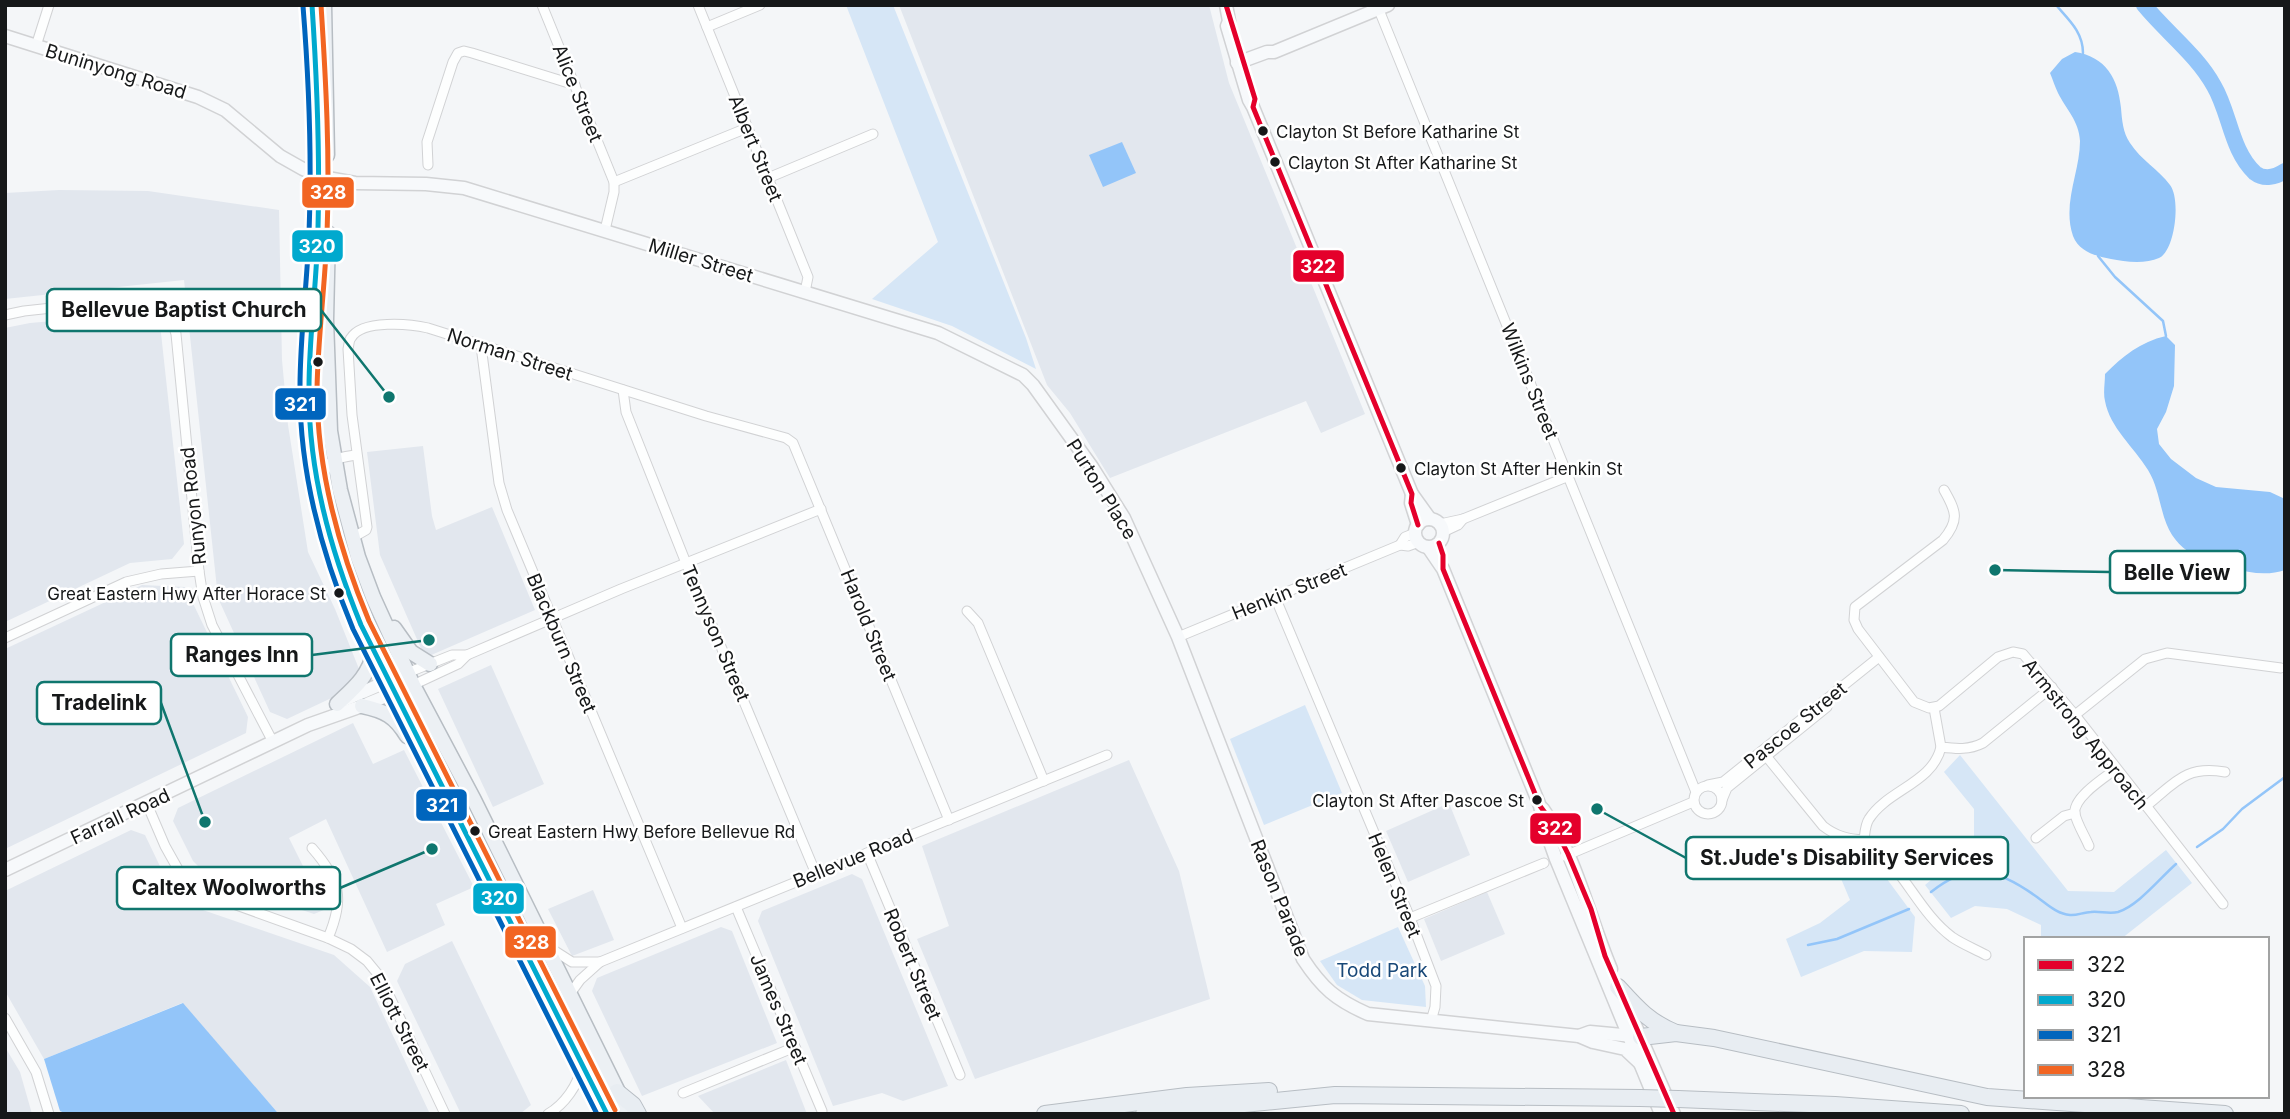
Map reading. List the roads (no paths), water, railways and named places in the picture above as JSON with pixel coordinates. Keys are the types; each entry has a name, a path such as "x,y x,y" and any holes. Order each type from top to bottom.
{"highway":[{"path":"312,5 323,154"},
{"path":"324,5 323,233 330,431 352,538 384,622 410,679 474,800 629,1114"},
{"path":"323,233 309,406 310,435 318,492 342,580 374,652 607,1114"},
{"path":"384,622 393,627 411,652 430,664"},
{"path":"337,704 365,676 372,665 374,652"},
{"path":"362,706 375,709 398,722 416,751 435,774"},
{"path":"1618,987 1644,1016 1676,1033"},
{"path":"1635,1036 1676,1033 1714,1038 1987,1097 2225,1114"},
{"path":"617,1092 633,1105 638,1114"},
{"path":"1045,1114 1188,1096 1335,1095 1640,1098 1676,1106 1835,1105 1961,1114"},
{"path":"1144,1114 1247,1097"}],"main road":[{"path":"1226,5 1229,21 1227,26 1249,100 1412,494 1411,503 1443,555 1443,569 1540,806 1552,822 1560,860 1635,1036 1676,1106"},
{"path":"1240,64 1384,7"},
{"name":"Buninyong Road","path":"5,36 198,97 225,110 280,156 303,169 322,177 355,183"},
{"name":"Miller Street","path":"355,183 426,184 464,188 605,230 938,333 1023,375 1033,385"},
{"name":"Purton Place","path":"1033,385 1092,467 1124,518 1178,637"},
{"name":"Rason Parade","path":"1178,637 1303,958 1326,990 1343,1003 1368,1014 1579,1036 1625,1049 1641,1064"},
{"name":"Farrall Road","path":"311,724 337,704 410,679"},
{"name":"Farrall Road","path":"5,870 311,724 362,706 392,687"},
{"path":"1560,860 1591,909 1605,956 1635,1036 1641,1064 1661,1114"},
{"name":"Rason Parade","path":"1579,1036 1590,1032 1635,1036"}],"street":[{"path":"36,46 49,5"},
{"name":"Alice Street","path":"542,5 614,182"},
{"name":"Albert Street","path":"698,5 808,277 805,292"},
{"path":"707,27 760,5"},
{"name":"Wilkins Street","path":"1384,7 1696,792"},
{"path":"428,165 427,142 458,53 472,53 575,85"},
{"path":"605,230 614,182 747,128"},
{"path":"768,178 873,134"},
{"name":"Runyon Road","path":"5,314 144,298 157,303 171,315 176,334 198,570 203,597 212,625 272,742"},
{"name":"Norman Street","path":"352,538 367,527 356,455 348,349 350,339 356,332 367,328 392,323 414,325 742,427 783,436"},
{"name":"Blackburn Street","path":"481,346 499,483 507,510 682,928"},
{"name":"Tennyson Street","path":"623,390 626,412 686,563 816,874"},
{"name":"Harold Street","path":"783,436 793,443 949,820"},
{"path":"318,492 328,462 334,458 356,455"},
{"name":"Henkin Street","path":"1178,637 1400,545 1408,546 1429,533 1569,476"},
{"path":"1864,840 1867,822 1874,812 1932,768 1939,758 1941,747 1934,708 1914,702 1880,659 1858,629 1854,620 1855,607 1943,540 1951,530 1955,509 1944,490"},
{"path":"410,679 458,664 467,655 551,618 821,509"},
{"path":"5,638 126,582 161,574 198,570"},
{"name":"Helen Street","path":"1275,597 1436,986 1431,1020"},
{"path":"967,611 978,623 1044,781"},
{"name":"Armstrong Approach","path":"1934,708 1998,657 2013,652 2023,654 2075,715 2223,904"},
{"path":"2075,715 2140,662 2157,654 2167,653 2281,668"},
{"path":"410,679 430,664 452,655 467,655"},
{"name":"Pascoe Street","path":"1722,800 1727,788 1765,753 1880,659"},
{"path":"1941,747 1959,750 1974,748 2052,687"},
{"path":"1765,753 1823,825 1833,834 1864,840 1880,851 1952,937 1986,955"},
{"name":"Pascoe Street","path":"1708,785 1723,782 1765,753"},
{"name":"Bellevue Road","path":"569,994 600,962 1107,755"},
{"path":"2089,846 2075,813 2075,806 2082,796 2116,769"},
{"path":"2146,806 2182,776 2193,771 2208,769 2225,772"},
{"path":"1708,785 1717,789 1722,800 1720,807 1712,813 1703,813 1694,804 1696,792 1708,785"},
{"name":"Elliott Street","path":"147,804 165,846 180,871 203,893 328,938 351,949 367,961 381,978 445,1114"},
{"path":"1410,918 1694,804"},
{"path":"2036,838 2064,816 2075,813"},
{"path":"312,848 325,862 339,896 337,915 328,938"},
{"name":"Robert Street","path":"867,853 960,1075"},
{"name":"James Street","path":"736,907 822,1111"},
{"path":"545,944 572,961 600,962"},
{"path":"5,1018 36,1072 49,1114"},
{"path":"683,1093 796,1047"},
{"path":"548,1114 562,1106 580,1077 582,1066"}],"water":[{"path":"2075,52 2095,59 2113,78 2128,139 2139,155 2166,180 2173,192 2175,224 2169,246 2159,258 2135,262 2100,256 2084,250 2073,236 2069,212 2080,141 2075,121 2058,93 2050,73 2062,59"},
{"path":"1122,142 1136,173 1103,187 1089,155"},
{"path":"2166,336 2175,345 2174,386 2166,412 2157,429 2159,444 2171,459 2196,478 2216,487 2270,492 2285,499 2285,570 2265,573 2238,570 2187,551 2166,524 2151,475 2112,420 2104,398 2105,374 2132,350"},
{"path":"183,1003 276,1114 67,1114 60,1111 44,1059"}],"waterway":[{"path":"2056,5 2078,33 2083,53"},
{"path":"2144,5 2207,75 2247,164 2255,173 2266,177 2285,171"},
{"path":"2098,256 2115,277 2163,321 2166,336"},
{"path":"2197,847 2285,777"},
{"path":"1931,892 1959,875 1984,872 2010,880 2061,913 2115,913 2133,904 2176,864"},
{"path":"1808,945 1837,939 1909,909"}],"place":[{"name":"Clayton St Before Katharine St","path":"1263,131"},
{"name":"Clayton St After Katharine St","path":"1275,162"},
{"name":"Bellevue Baptist Church","path":"389,397"},
{"name":"Clayton St After Henkin St","path":"1401,468"},
{"name":"Belle View","path":"1995,570"},
{"name":"Great Eastern Hwy After Horace St","path":"339,593"},
{"name":"Ranges Inn","path":"429,640"},
{"name":"Clayton St After Pascoe St","path":"1537,800"},
{"name":"St.Jude's Disability Services","path":"1597,809"},
{"name":"Tradelink","path":"205,822"},
{"name":"Great Eastern Hwy Before Bellevue Rd","path":"475,831"},
{"name":"Caltex Woolworths","path":"432,849"}],"park label":[{"name":"Todd Park","path":"1382,970"}]}
